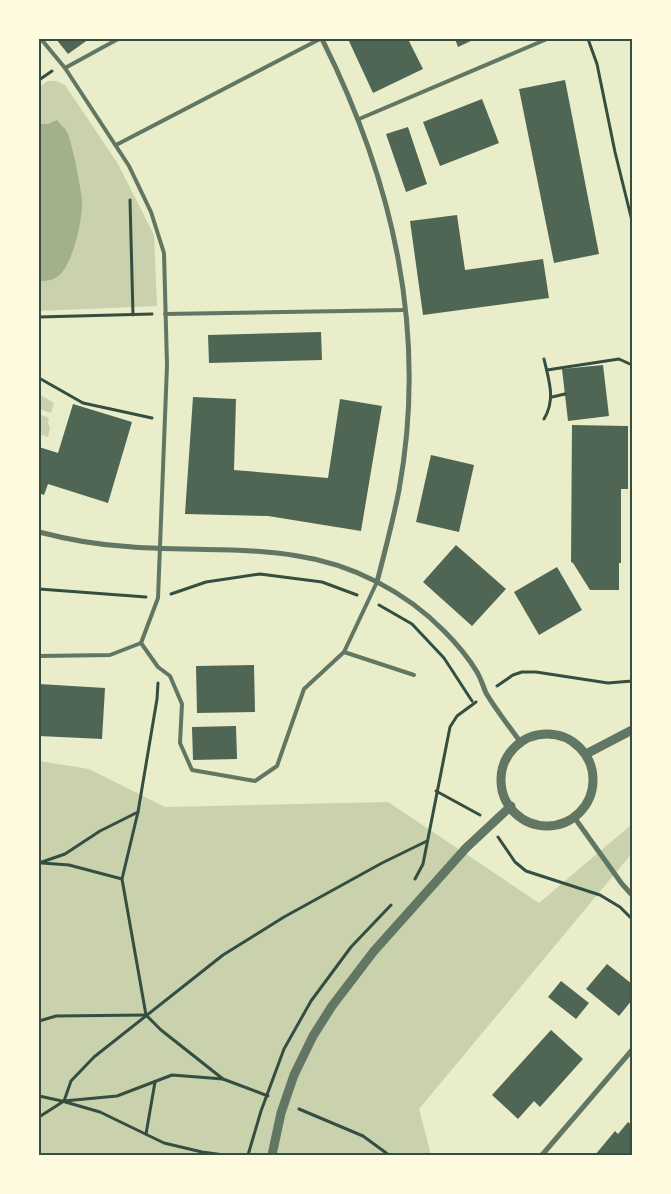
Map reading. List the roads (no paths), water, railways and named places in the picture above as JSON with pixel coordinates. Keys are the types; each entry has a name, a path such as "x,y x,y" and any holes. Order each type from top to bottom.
{"street":[{"path":"321,39 340,74 381,184 393,230 405,310 408,366 405,442 399,490 377,582"},
{"path":"39,532 97,544 263,552 299,556 335,564 377,582 416,606 444,630 468,658 478,673 487,693 520,742"},
{"path":"586,754 632,730"},
{"path":"551,734 570,740 586,754 593,772 593,783 587,802 574,817 559,824 544,825 524,819 510,806 505,796 502,776 508,757 520,742 531,737 551,734"},
{"path":"272,1155 281,1113 294,1075 313,1036 332,1006 374,951 466,848 510,806"},
{"path":"574,817 632,895"},
{"path":"542,1155 632,1050"}],"lane":[{"path":"39,656 110,655 142,643 158,598 166,365 164,253 151,212 116,145 65,68 42,39"},
{"path":"65,68 118,39"},
{"path":"116,145 321,39"},
{"path":"358,119 547,39"},
{"path":"165,314 405,310"},
{"path":"142,643 158,667 170,676 182,704 180,743 192,770 255,781 277,766 304,689 344,652 377,582"},
{"path":"344,652 414,675"}]}
